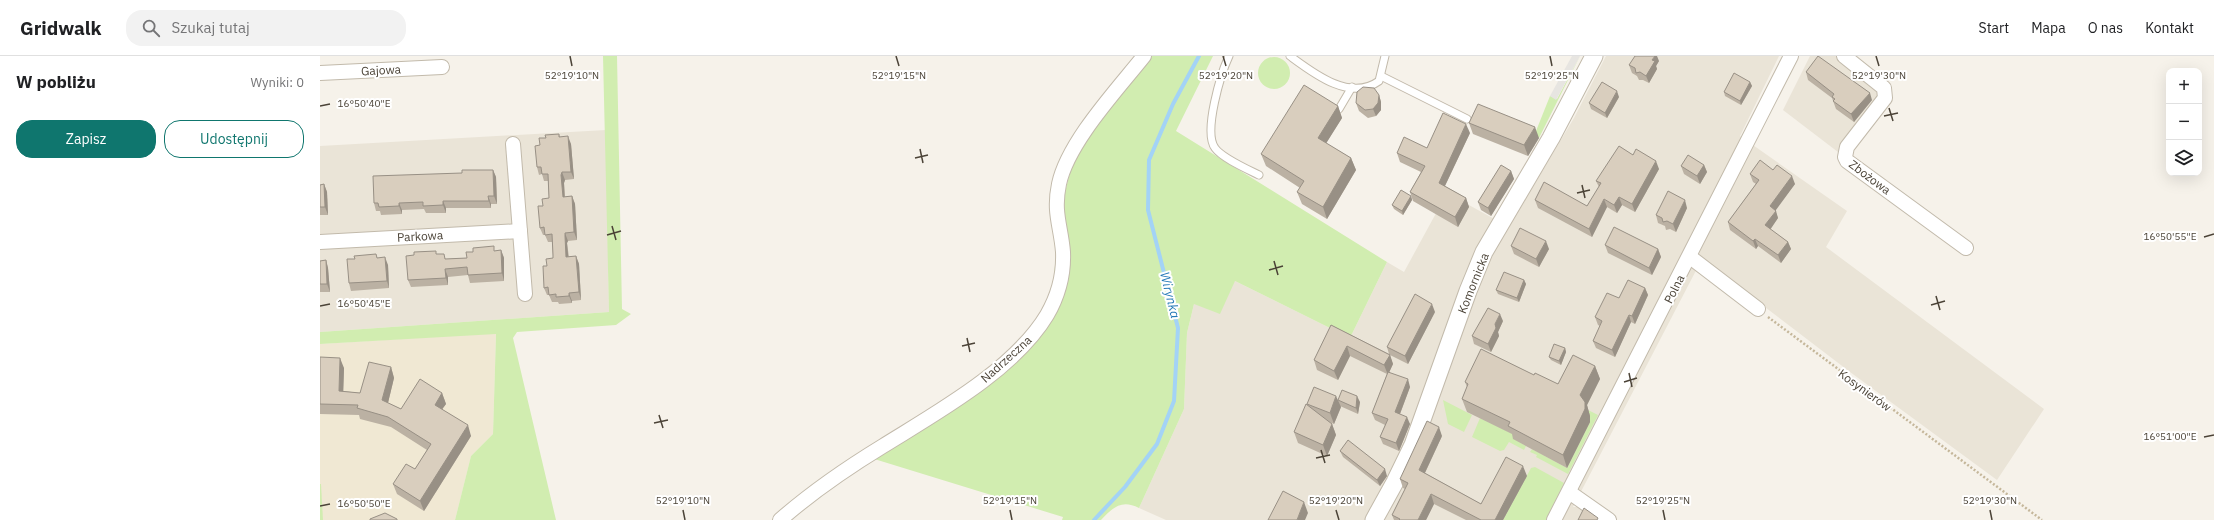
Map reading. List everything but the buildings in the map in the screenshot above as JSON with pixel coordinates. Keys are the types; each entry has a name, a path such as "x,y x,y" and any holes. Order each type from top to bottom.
{"street":[{"name":"Nadrzeczna","path":"780,520 854,465 953,403 994,372 1022,347 1036,330 1055,299 1061,282 1062,251 1056,215 1056,199 1063,167 1080,138 1144,56"},
{"name":"Komornicka","path":"1374,520 1396,482 1413,445 1481,260 1502,219 1551,138 1594,56"},
{"name":"Polna","path":"1554,520 1690,257 1791,56"},
{"name":"Zbożowa","path":"1844,56 1884,88 1886,95 1847,147 1845,157 1847,161 1966,248"},
{"name":"Gajowa","path":"320,73 442,67"},
{"path":"513,144 525,294"},
{"name":"Parkowa","path":"320,242 520,231"},
{"path":"1690,257 1758,309"},
{"path":"1569,492 1609,520"}],"lane":[{"path":"1229,56 1218,89 1212,123 1212,141 1219,153 1259,176"},
{"path":"1290,56 1328,81 1338,85 1352,87 1374,84 1381,76 1385,56"},
{"path":"1381,76 1467,119"},
{"path":"1339,109 1352,87"}],"path":[{"name":"Kosynierów","path":"1758,309 1838,370 2042,520"}],"shaded area":[{"path":"1572,56 1580,56 1556,100 1550,96"},
{"path":"1606,56 1779,56 1740,136 1847,211 1826,247 2044,409 1997,480 1850,372 1702,259 1573,507 1580,507 1599,520 1166,520 1139,508 1184,409 1187,333 1194,304 1235,281 1350,338 1387,262 1404,272 1447,193 1509,227 1574,118"},
{"path":"1810,56 1836,56 1881,92 1838,152 1783,110"},
{"path":"606,130 609,312 320,332 320,146"},
{"path":"496,333 493,434 471,456 455,520 320,520 320,344"}],"green space":[{"path":"603,56 617,56 622,309 631,314 616,325 517,332 513,338 556,520 455,520 471,456 493,434 496,334 320,344 320,332 609,312"},
{"path":"1148,56 1213,56 1176,131 1387,262 1350,338 1235,281 1220,314 1194,304 1187,333 1184,409 1139,508 1133,505 1123,504 1114,508 1101,520 1062,520 1063,517 871,458 952,409 1050,319 1062,209 1072,166 1080,147"},
{"path":"1580,56 1539,138 1534,136 1550,96 1557,99"},
{"path":"1274,57 1280,58 1287,64 1290,73 1289,79 1283,86 1274,89 1268,88 1261,82 1258,73 1259,67 1265,60"},
{"path":"1533,386 1514,439 1526,446 1524,450 1509,442 1504,450 1500,451 1472,437 1480,418 1511,433"},
{"path":"1443,400 1472,415 1464,432 1448,424"},
{"path":"1586,409 1598,415 1568,474 1536,457 1537,455 1530,452 1532,449 1567,468 1590,422 1590,416"},
{"path":"1535,467 1564,483 1546,520 1503,520 1531,468"},
{"path":"321,484 323,520 320,520"}],"waterway":[{"name":"Wirynka","path":"1094,520 1125,487 1157,444 1174,401 1178,328 1148,210 1149,160 1173,104 1199,56"}]}
